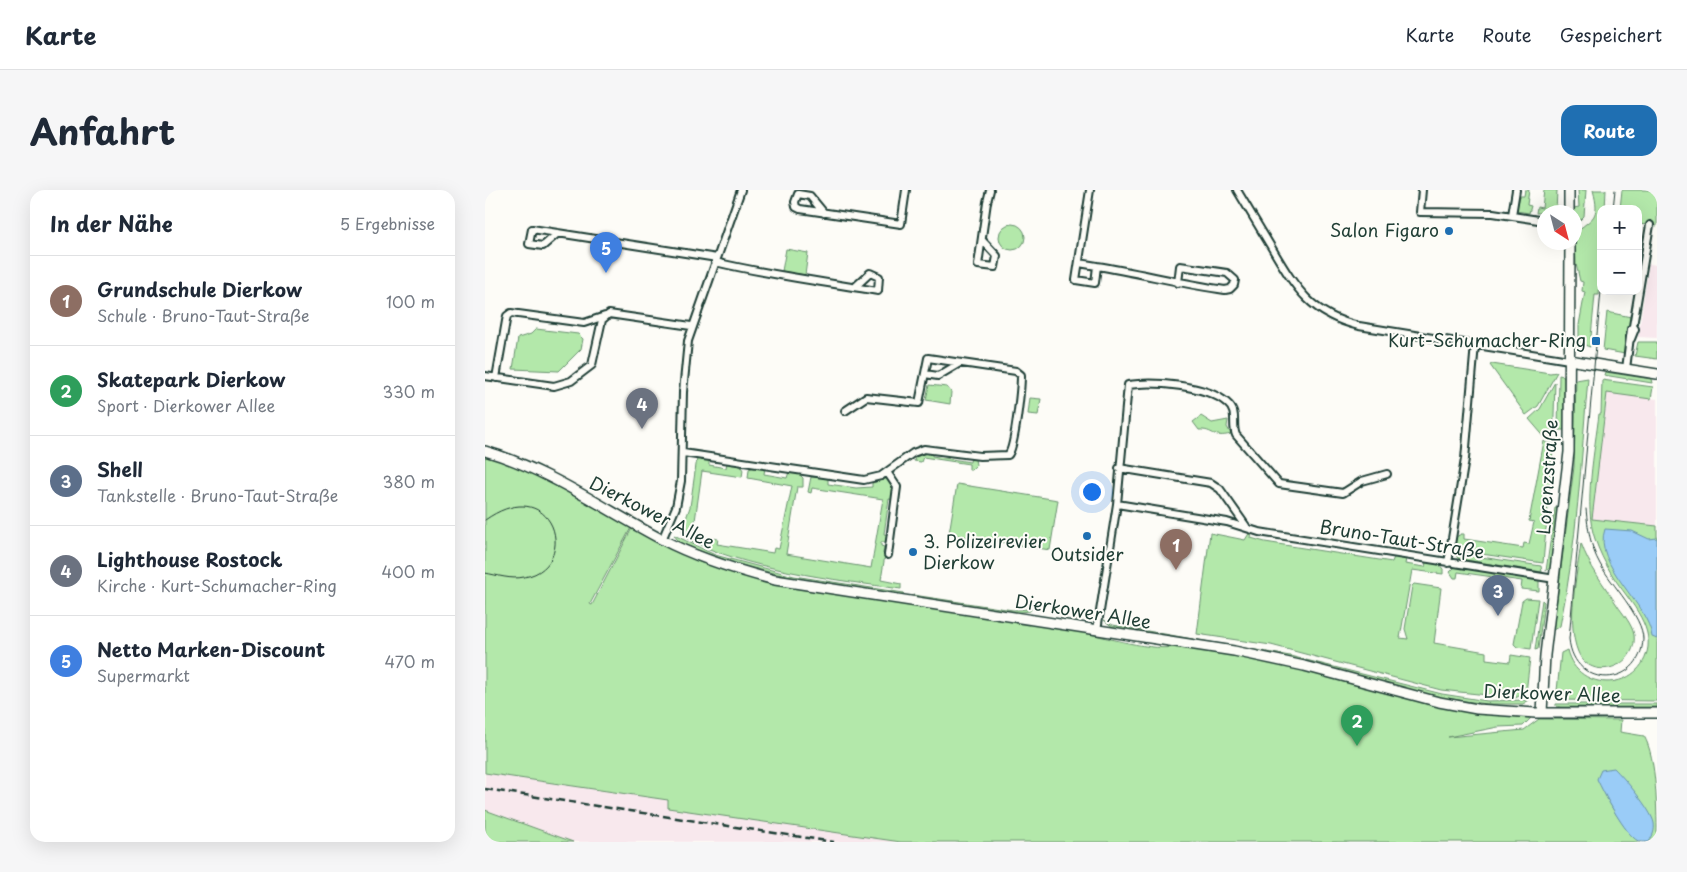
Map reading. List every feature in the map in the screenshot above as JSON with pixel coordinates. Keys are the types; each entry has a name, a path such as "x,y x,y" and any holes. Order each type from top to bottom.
{"main road":[{"path":"1569,190 1569,205"},
{"name":"Lorenzstraße","path":"1542,713 1545,655 1569,452 1570,250"},
{"path":"1569,360 1657,374"},
{"name":"Dierkower Allee","path":"485,451 506,457 559,483 662,540 708,560 775,580 1272,659 1461,706 1499,711 1542,713 1657,713"},
{"name":"Dierkower Allee","path":"485,455 524,466"}],"street":[{"path":"662,540 679,494 683,453 684,372 691,326 741,190"},
{"path":"824,213 901,224 906,190"},
{"path":"982,240 990,190"},
{"path":"1090,190 1076,280 1095,283 1097,266"},
{"path":"1237,190 1294,284 1321,311 1337,320 1359,326 1569,360"},
{"path":"1422,190 1420,212 1512,216 1537,220"},
{"path":"1512,216 1516,190"},
{"path":"1626,370 1650,225"},
{"path":"558,233 716,260 855,287"},
{"path":"1079,263 1178,283 1225,290 1230,289 1235,280 1227,273 1180,266 1178,283"},
{"path":"496,378 506,321 511,313 585,323 597,317 614,313 691,326"},
{"path":"485,376 554,386 571,381 589,368 594,361 601,325 605,316"},
{"path":"1448,562 1465,459 1475,344"},
{"path":"683,453 864,480 876,478 913,453 924,449 980,456 987,454 1004,456 1011,452 1021,375 1016,371 928,358 919,403 866,397 845,411"},
{"path":"925,374 938,376 960,362"},
{"path":"1097,630 1117,504 1127,385 1147,382 1204,391 1227,403 1235,416 1236,435 1282,485 1343,493 1362,481 1387,474"},
{"path":"1119,468 1211,483 1220,489 1245,526"},
{"path":"887,472 897,487 887,555"},
{"name":"Bruno-Taut-Straße","path":"1117,504 1245,526 1259,532 1555,579"}],"shaded area":[{"path":"1649,264 1657,265 1657,338 1638,337"},
{"path":"1607,392 1657,399 1657,526 1592,519"},
{"path":"485,773 669,800 668,808 901,842 573,842 485,810"}],"green space":[{"path":"1525,190 1529,190 1527,205 1531,206 1529,213 1516,211 1520,196 1524,196"},
{"path":"1544,190 1557,190 1556,205 1542,205"},
{"path":"1578,190 1586,190 1584,216 1582,218 1582,205 1579,205"},
{"path":"1593,190 1606,190 1605,205 1597,205 1597,295 1595,295 1590,347 1579,343 1579,325 1585,292 1582,291 1583,282 1580,281 1576,264 1576,250 1582,250 1582,227 1595,213"},
{"path":"1622,190 1657,190 1657,226 1642,224 1642,205 1620,205"},
{"path":"1012,224 1021,228 1025,237 1021,246 1012,250 1003,246 999,237 1003,228"},
{"path":"786,249 808,253 805,275 782,271"},
{"path":"1607,312 1631,317 1625,354 1603,350"},
{"path":"536,329 578,334 583,339 581,349 559,371 513,369 518,338 531,334"},
{"path":"1638,342 1657,342 1657,359 1635,356"},
{"path":"1490,365 1550,373 1557,372 1538,406 1526,415"},
{"path":"1605,372 1651,379 1652,383 1604,375"},
{"path":"1559,375 1563,376 1564,379 1564,430 1558,430"},
{"path":"1588,378 1571,565 1560,626 1553,630 1574,467 1576,380"},
{"path":"1602,380 1653,387 1651,399 1607,393 1592,519 1657,526 1657,701 1556,700 1561,653 1567,650 1573,665 1583,675 1609,682 1623,679 1634,672 1643,662 1648,647 1648,637 1641,617 1616,581 1600,552 1592,526 1590,510 1591,477 1599,414 1601,414"},
{"path":"1555,382 1553,447 1529,419 1540,409"},
{"path":"929,385 947,387 951,392 950,404 926,400"},
{"path":"1030,398 1041,399 1038,415 1028,414"},
{"path":"1201,416 1212,423 1228,420 1227,427 1231,434 1216,435 1208,431 1199,430 1193,422"},
{"path":"1544,441 1553,449 1543,563 1454,550 1456,537 1461,534 1464,534 1464,539 1523,548 1524,543 1529,544 1534,522 1529,521"},
{"path":"932,451 932,456 970,462 971,457 975,459 976,465 969,470 969,464 923,457 921,462 914,461 915,457"},
{"path":"485,455 524,466 633,524 590,604 592,605 632,528 702,563 787,587 1076,631 1143,646 1169,648 1181,646 1279,663 1472,713 1531,718 1523,726 1498,727 1448,737 1524,730 1539,719 1621,720 1620,732 1644,736 1652,758 1657,816 1657,842 1645,842 1649,841 1598,779 1621,822 1640,842 901,842 668,808 668,800 485,773"},
{"path":"697,458 709,459 709,465 726,468 727,462 740,465 743,470 742,477 702,471 693,535 718,539 717,544 773,553 774,548 779,549 792,486 748,478 749,469 754,467 765,468 764,474 787,478 789,472 798,473 803,478 803,487 797,487 786,554 871,568 883,499 812,488 811,493 808,492 811,477 828,478 828,484 856,488 872,487 872,483 889,478 895,485 894,500 889,499 884,534 889,535 887,542 881,542 881,546 884,547 883,554 885,555 881,580 901,584 901,589 790,572 733,557 684,537 682,530 690,507"},
{"path":"957,484 1058,500 1050,550 949,534"},
{"path":"1555,508 1560,508 1551,567 1546,571"},
{"path":"1250,532 1252,533 1251,538 1265,542 1392,562 1394,557 1406,559 1405,564 1425,567 1426,562 1438,563 1443,569 1443,574 1412,570 1400,638 1408,639 1405,629 1412,586 1414,584 1441,588 1434,643 1486,652 1486,659 1510,662 1511,655 1530,658 1526,693 1515,698 1441,690 1271,645 1197,634 1210,533 1245,540"},
{"path":"674,535 715,555 794,576 904,593 900,596 871,592 789,577 707,554 680,543"},
{"path":"1581,543 1592,567 1627,619 1634,635 1633,646 1629,656 1621,663 1612,667 1602,669 1593,667 1584,661 1578,652 1575,640 1573,598"},
{"path":"1454,553 1541,566 1542,572 1459,559"},
{"path":"1456,566 1539,579 1539,591 1521,589 1522,581 1458,572 1457,578 1454,578 1450,572"},
{"path":"913,595 1013,610 1031,609 1030,611 1013,613 915,597"},
{"path":"1526,598 1538,599 1531,649 1517,647 1514,644 1522,601"},
{"path":"1542,600 1544,602 1538,649 1535,650"},
{"path":"1104,620 1113,625 1290,656 1442,694 1487,701 1529,700 1523,704 1487,704 1437,697 1245,649 1114,628"},
{"path":"1556,704 1657,704 1657,707 1562,707 1556,706"},
{"path":"485,810 573,842 485,842"}],"water":[{"path":"1605,529 1632,531 1649,539 1657,538 1657,639 1652,637 1649,624 1642,611 1613,570 1606,556 1603,543"},
{"path":"1614,768 1637,794 1652,817 1654,828 1649,842 1637,840 1624,827 1597,779 1601,770"}],"tram line":[{"path":"1613,205 1615,190"},
{"path":"1586,509 1594,551 1605,572 1632,611 1642,630 1643,639 1639,655 1631,667 1620,674 1607,677 1594,675 1582,668 1574,656 1569,639 1601,295"},
{"path":"485,520 509,508 529,507 543,514 552,526 555,542 552,557 542,570 519,578 485,573"}],"railway":[{"path":"485,789 834,842"}],"place":[{"name":"Salon Figaro","path":"1449,231"},
{"name":"Netto Marken-Discount","path":"606,273"},
{"name":"Kurt-Schumacher-Ring","path":"1596,341"},
{"name":"Lighthouse Rostock","path":"642,429"},
{"name":"Outsider","path":"1087,536"},
{"name":"3. Polizeirevier Dierkow","path":"913,552"},
{"name":"Grundschule Dierkow","path":"1176,570"},
{"name":"Shell","path":"1498,616"},
{"name":"Skatepark Dierkow","path":"1357,746"}]}
